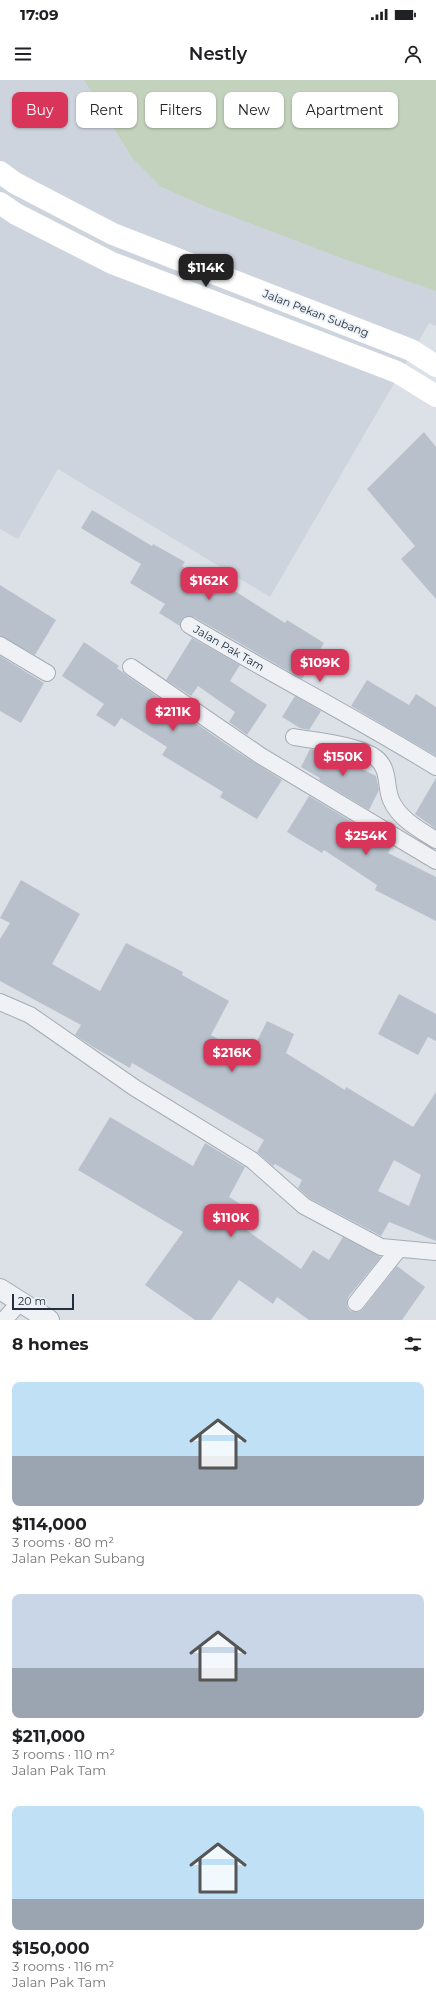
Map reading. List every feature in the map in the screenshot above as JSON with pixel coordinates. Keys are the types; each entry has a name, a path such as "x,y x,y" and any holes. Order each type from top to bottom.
{"main road":[{"name":"Jalan Pekan Subang","path":"0,172 15,183 113,234 411,350 436,366"},
{"path":"0,203 16,214 112,263 397,372 436,396"}],"street":[{"name":"Jalan Pak Tam","path":"189,625 249,661 375,729 436,766"},
{"path":"0,645 47,673"},
{"path":"132,667 261,756 436,861"},
{"path":"294,737 365,751 377,759 384,766 390,800 402,816 417,829 436,840"},
{"path":"0,1002 30,1015 135,1088 252,1160 304,1206 381,1247 398,1250 436,1252"},
{"path":"356,1303 398,1250"},
{"path":"0,1289 49,1320"},
{"path":"4,1320 20,1302"}],"shaded area":[{"path":"0,80 436,80 436,326 429,323 270,597 58,469 18,539 0,529"}],"green space":[{"path":"84,80 436,80 436,291 344,259 202,205 161,187 133,159 114,128 137,128 137,92 91,92"}],"building":[{"path":"424,432 436,447 436,599 401,559 415,546 367,489"},
{"path":"92,510 152,546 153,544 185,562 182,566 224,590 227,586 285,623 287,620 324,643 302,679 194,617 184,617 180,626 159,613 165,604 130,583 141,564 81,528"},
{"path":"0,585 56,620 35,655 0,636"},
{"path":"192,638 240,665 230,681 267,705 247,735 229,722 235,712 198,686 191,696 166,680"},
{"path":"84,642 119,666 117,668 126,675 236,751 282,780 257,819 220,797 223,792 162,755 167,747 121,718 115,727 96,715 104,704 62,676"},
{"path":"0,656 44,683 21,723 0,711"},
{"path":"367,680 409,705 416,694 436,707 436,756 351,706"},
{"path":"295,696 321,711 309,730 300,728 282,717"},
{"path":"310,749 330,753 376,776 379,790 369,810 319,780 320,778 301,767"},
{"path":"436,778 436,829 415,814"},
{"path":"309,796 392,846 388,853 436,877 436,921 375,890 377,885 324,850 322,853 287,832"},
{"path":"21,880 80,914 52,964 100,991 126,943 183,972 182,975 229,1001 211,1035 249,1057 267,1021 294,1034 286,1053 345,1090 346,1087 413,1127 436,1092 436,1241 389,1222 381,1236 309,1198 298,1188 302,1180 275,1164 273,1166 257,1152 264,1140 132,1063 130,1068 95,1048 75,1035 81,1025 0,981 0,939 10,923 0,918","holes":["394,1160 421,1175 409,1206 378,1191"]},
{"path":"399,994 436,1014 436,1041 428,1037 418,1055 378,1034"},
{"path":"110,1117 193,1166 205,1143 245,1167 229,1197 255,1213 245,1229 301,1269 313,1250 329,1260 343,1237 381,1257 348,1297 347,1306 350,1311 359,1312 363,1309 397,1266 425,1287 402,1320 309,1320 277,1297 273,1304 239,1280 211,1320 195,1320 145,1285 183,1232 78,1170"}]}
